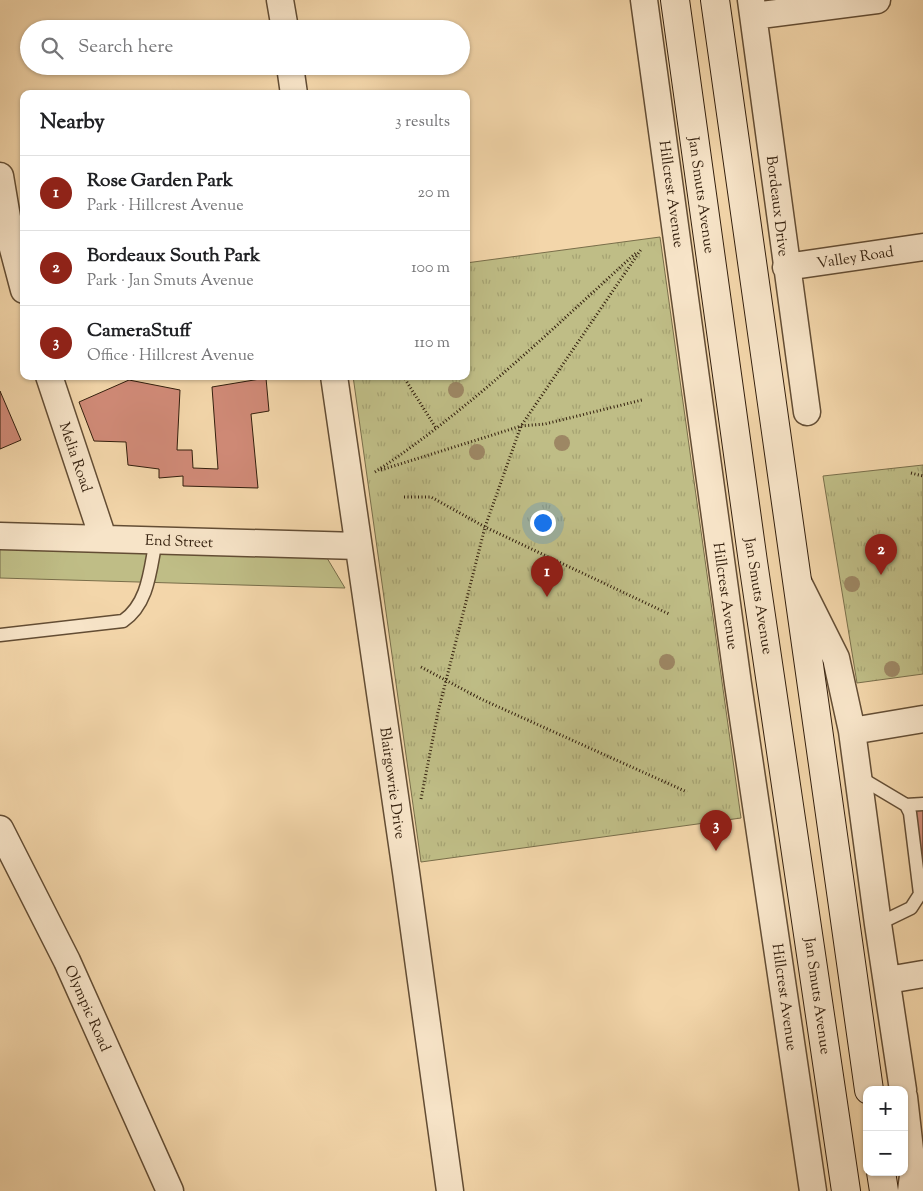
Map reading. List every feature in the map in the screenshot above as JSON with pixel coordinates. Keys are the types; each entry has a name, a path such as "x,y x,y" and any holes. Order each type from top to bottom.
{"main road":[{"name":"Jan Smuts Avenue","path":"675,0 754,562 846,1191"},
{"path":"715,0 787,504 795,576 869,1086"},
{"path":"882,1176 884,1191"}],"street":[{"path":"280,0 283,20"},
{"name":"Hillcrest Avenue","path":"644,0 738,684 813,1191"},
{"path":"753,8 877,0"},
{"name":"Bordeaux Drive","path":"753,8 786,267 807,412"},
{"path":"291,75 293,90"},
{"path":"0,176 11,241 20,275"},
{"name":"Valley Road","path":"786,267 923,246"},
{"name":"Melia Road","path":"50,380 103,538"},
{"name":"Blairgowrie Drive","path":"335,380 405,862 450,1191"},
{"name":"End Street","path":"0,536 358,546"},
{"path":"795,576 836,658 852,731 902,1086"},
{"path":"852,731 923,718"},
{"name":"Olympic Road","path":"0,829 67,961 170,1191"},
{"path":"888,980 923,974"},
{"path":"908,1131 913,1176 911,1191"}],"lane":[{"path":"0,635 123,621 133,614 140,604 156,540"},
{"path":"857,775 906,805 910,813 920,894 917,907 878,924"},
{"path":"906,805 923,804"}],"path":[{"path":"420,806 447,680 485,527 521,426 642,248 477,396 375,472 521,426 545,424 642,400"},
{"path":"406,380 436,428"},
{"path":"910,473 923,476"},
{"path":"404,497 431,497 485,527 670,614"},
{"path":"421,667 481,698 687,792"}],"green space":[{"path":"660,237 741,818 421,862 354,380 470,380 470,262"},
{"path":"923,465 923,674 857,683 823,476"},
{"path":"0,549 327,558 345,588 0,578"}],"building":[{"path":"129,380 180,390 177,450 192,450 193,468 218,469 212,387 254,380 266,380 269,411 251,414 258,488 183,486 183,476 159,478 159,469 128,465 126,442 94,441 79,402"},
{"path":"0,391 21,440 0,449"},
{"path":"923,810 923,865 915,811"}],"place":[{"name":"Bordeaux South Park","path":"881,575"},
{"name":"Rose Garden Park","path":"547,597"},
{"name":"CameraStuff","path":"716,851"}]}
